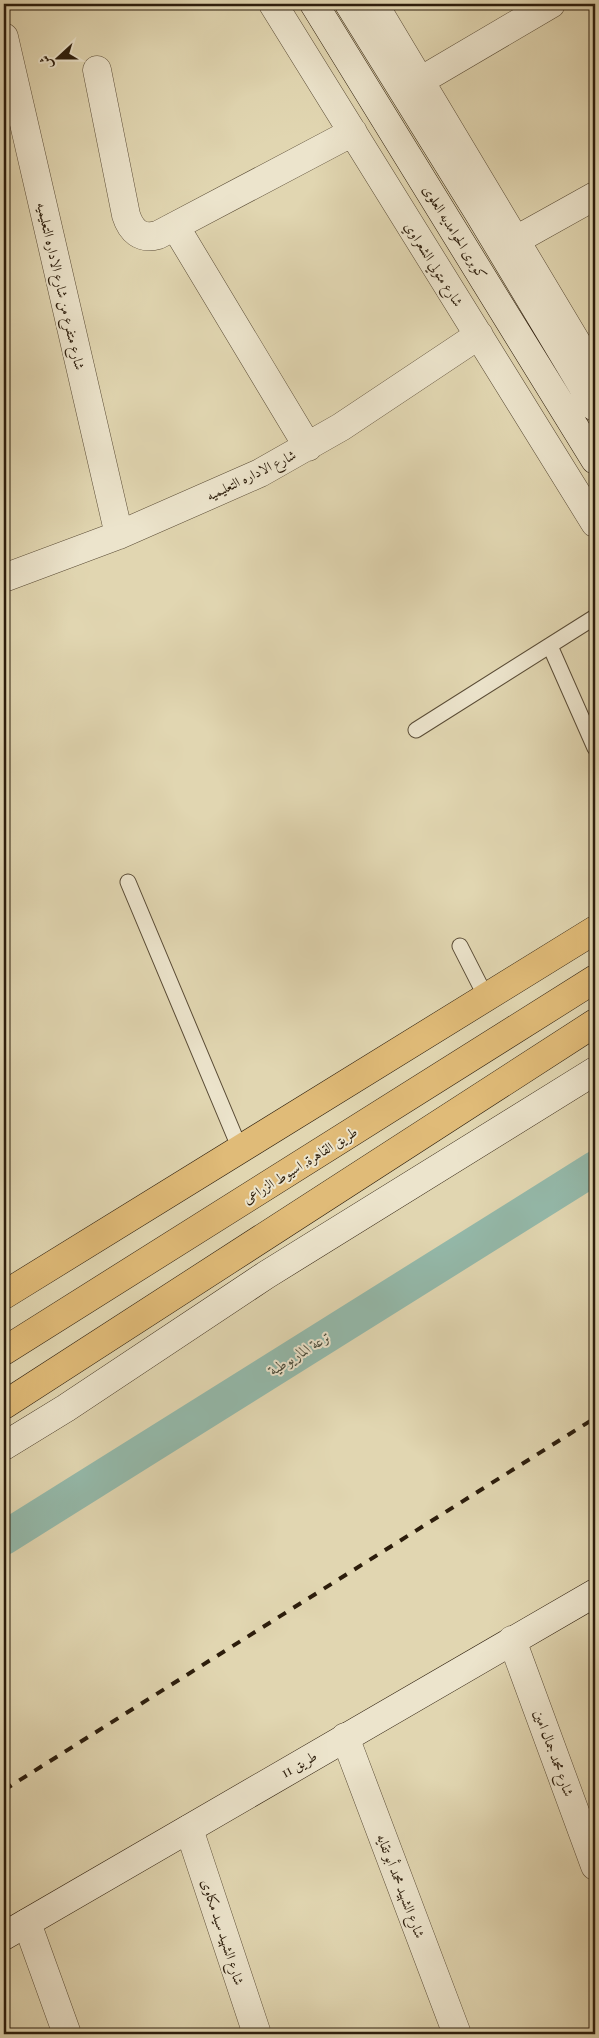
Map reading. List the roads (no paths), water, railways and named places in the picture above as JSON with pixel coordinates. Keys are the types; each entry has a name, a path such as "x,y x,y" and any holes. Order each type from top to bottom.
{"highway":[{"path":"4,1295 595,930"},
{"name":"طريق القاهرة, اسيوط الزراعى","path":"4,1351 595,979"},
{"path":"4,1405 595,1023"}],"street":[{"name":"شارع متولي الشعراوي","path":"273,4 595,523"},
{"name":"كوبرى الحوامديه العلوى","path":"314,4 595,460"},
{"path":"349,4 473,204 595,407"},
{"path":"374,4 595,373"},
{"path":"420,81 551,4"},
{"name":"شارع متفرع من شارع الاداره التعليميه","path":"4,37 119,535"},
{"path":"97,70 129,223 138,234 144,236 158,234 174,226 352,132"},
{"path":"516,240 595,196"},
{"path":"174,226 308,447"},
{"name":"شارع الاداره التعليميه","path":"4,578 119,535 260,474 342,427 479,335"},
{"path":"4,1446 66,1408 266,1275 595,1071"},
{"name":"طريق 11","path":"4,1936 595,1593"},
{"name":"شارع محمد جمال امين","path":"512,1640 595,1866"},
{"name":"شارع الشهيد محمد أبو تقايه","path":"345,1737 457,2034"},
{"name":"شارع الشهيد سيد مكاوى","path":"189,1829 257,2034"},
{"path":"27,1923 67,2034"}],"lane":[{"path":"416,730 595,617"},
{"path":"550,646 595,748"},
{"path":"128,882 240,1149"},
{"path":"460,946 486,997"}],"waterway":[{"name":"ترعة الماريوطية","path":"4,1538 595,1168"}],"railway":[{"path":"4,1790 595,1418"}]}
